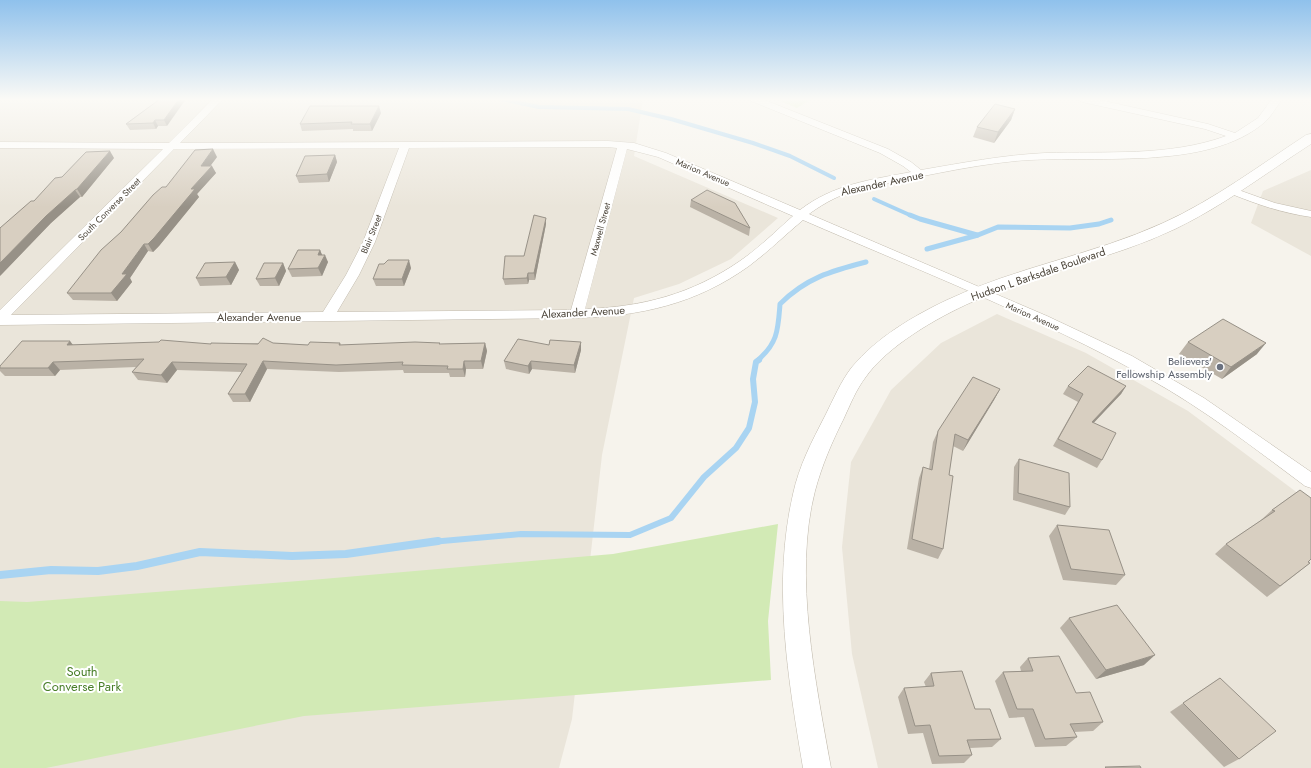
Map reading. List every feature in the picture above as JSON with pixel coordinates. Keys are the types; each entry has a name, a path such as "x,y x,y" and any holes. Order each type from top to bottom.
{"street":[{"name":"South Converse Street","path":"0,319 181,135"},
{"path":"844,135 884,151 902,161 919,174"},
{"name":"Alexander Avenue","path":"0,319 577,314 637,309 663,302 702,287 745,263 764,248 800,214 824,198 851,187 919,174 1024,158 1061,155 1159,154 1206,146 1235,136"},
{"name":"Hudson L Barksdale Boulevard","path":"817,768 800,670 794,615 794,567 798,523 806,484 815,452 858,372 878,352 923,320 980,292 1129,242 1168,226 1233,190 1311,138"},
{"name":"Marion Avenue","path":"0,145 623,145 644,148 800,214 1076,335 1181,391 1255,440 1311,482"},
{"name":"Blair Street","path":"327,317 365,252 374,231 390,180 405,145"},
{"name":"Maxwell Street","path":"577,314 623,145"},
{"path":"1233,190 1267,205 1292,212 1311,214"}],"shaded area":[{"path":"0,135 637,135 634,156 778,218 731,259 679,284 634,298 602,455 572,719 559,768 0,768"},
{"path":"1311,170 1311,256 1251,223 1263,191"},
{"path":"997,314 1086,353 1188,411 1311,503 1311,768 878,768 852,654 842,547 851,462 891,390 941,343"}],"green space":[{"name":"South Converse Park","path":"778,524 768,621 771,680 304,716 46,768 0,768 0,601 27,602 311,580 613,554"}],"building":[{"path":"213,149 201,166 212,166 191,189 195,189 154,238 148,244 144,244 122,274 127,274 111,293 67,293 101,250 121,232 153,195 162,187 166,187 195,150"},
{"path":"110,151 77,189 46,216 0,263 0,228 31,201 34,201 55,178 62,177 86,152"},
{"path":"335,155 327,174 296,176 305,156"},
{"path":"707,190 735,203 750,228 691,200"},
{"path":"534,215 546,218 534,273 528,273 527,278 503,279 505,256 524,256"},
{"path":"298,250 320,250 318,255 325,255 318,268 288,269"},
{"path":"388,260 409,260 402,279 373,279 379,264 384,264"},
{"path":"235,262 226,277 196,278 205,263"},
{"path":"264,263 283,263 275,278 256,279"},
{"path":"1223,319 1266,343 1231,367 1188,342"},
{"path":"263,338 273,343 308,345 310,342 340,343 339,345 415,342 440,343 439,344 485,343 481,361 464,361 463,369 447,369 448,366 402,365 403,362 336,365 263,361 245,394 228,394 247,364 172,362 161,375 132,372 144,359 53,362 48,368 0,368 0,366 22,341 70,341 67,345 159,342 161,340 211,344 258,344"},
{"path":"518,339 549,345 550,340 581,342 574,365 531,361 528,366 504,361"},
{"path":"1088,366 1126,386 1092,422 1116,433 1102,460 1058,439 1083,394 1068,386"},
{"path":"973,377 1000,389 968,440 955,434 949,475 953,476 943,549 912,539 923,467 932,470 938,431"},
{"path":"1019,459 1069,473 1070,507 1018,493"},
{"path":"1300,490 1311,498 1311,559 1308,562 1310,563 1280,586 1226,544 1275,511 1272,510"},
{"path":"1057,525 1109,530 1125,575 1071,569"},
{"path":"1117,605 1155,655 1106,670 1069,618"},
{"path":"1059,656 1076,693 1090,692 1103,722 1070,724 1077,737 1045,739 1033,709 1017,709 1003,672 1033,671 1028,658"},
{"path":"962,671 975,709 990,709 1001,739 967,740 972,755 939,756 930,725 915,726 904,688 934,686 931,673"},
{"path":"1220,678 1276,731 1239,759 1183,703"},
{"path":"1140,766 1141,768 1105,767"}],"waterway":[{"path":"725,135 790,156 834,178"},
{"path":"874,199 912,216"},
{"path":"910,215 977,235"},
{"path":"927,249 978,235 998,227 1070,228 1099,224 1111,220"},
{"path":"757,361 769,348 776,336 780,304 799,288 809,282 830,272 866,262"},
{"path":"431,542 521,534 630,535 671,518 704,477 736,448 749,428 755,402 753,379 756,362 759,360"},
{"path":"0,575 51,570 98,571 137,566 200,552 292,556 346,554 438,541"}],"place":[{"name":"Believers' Fellowship Assembly","path":"1220,367"}]}
